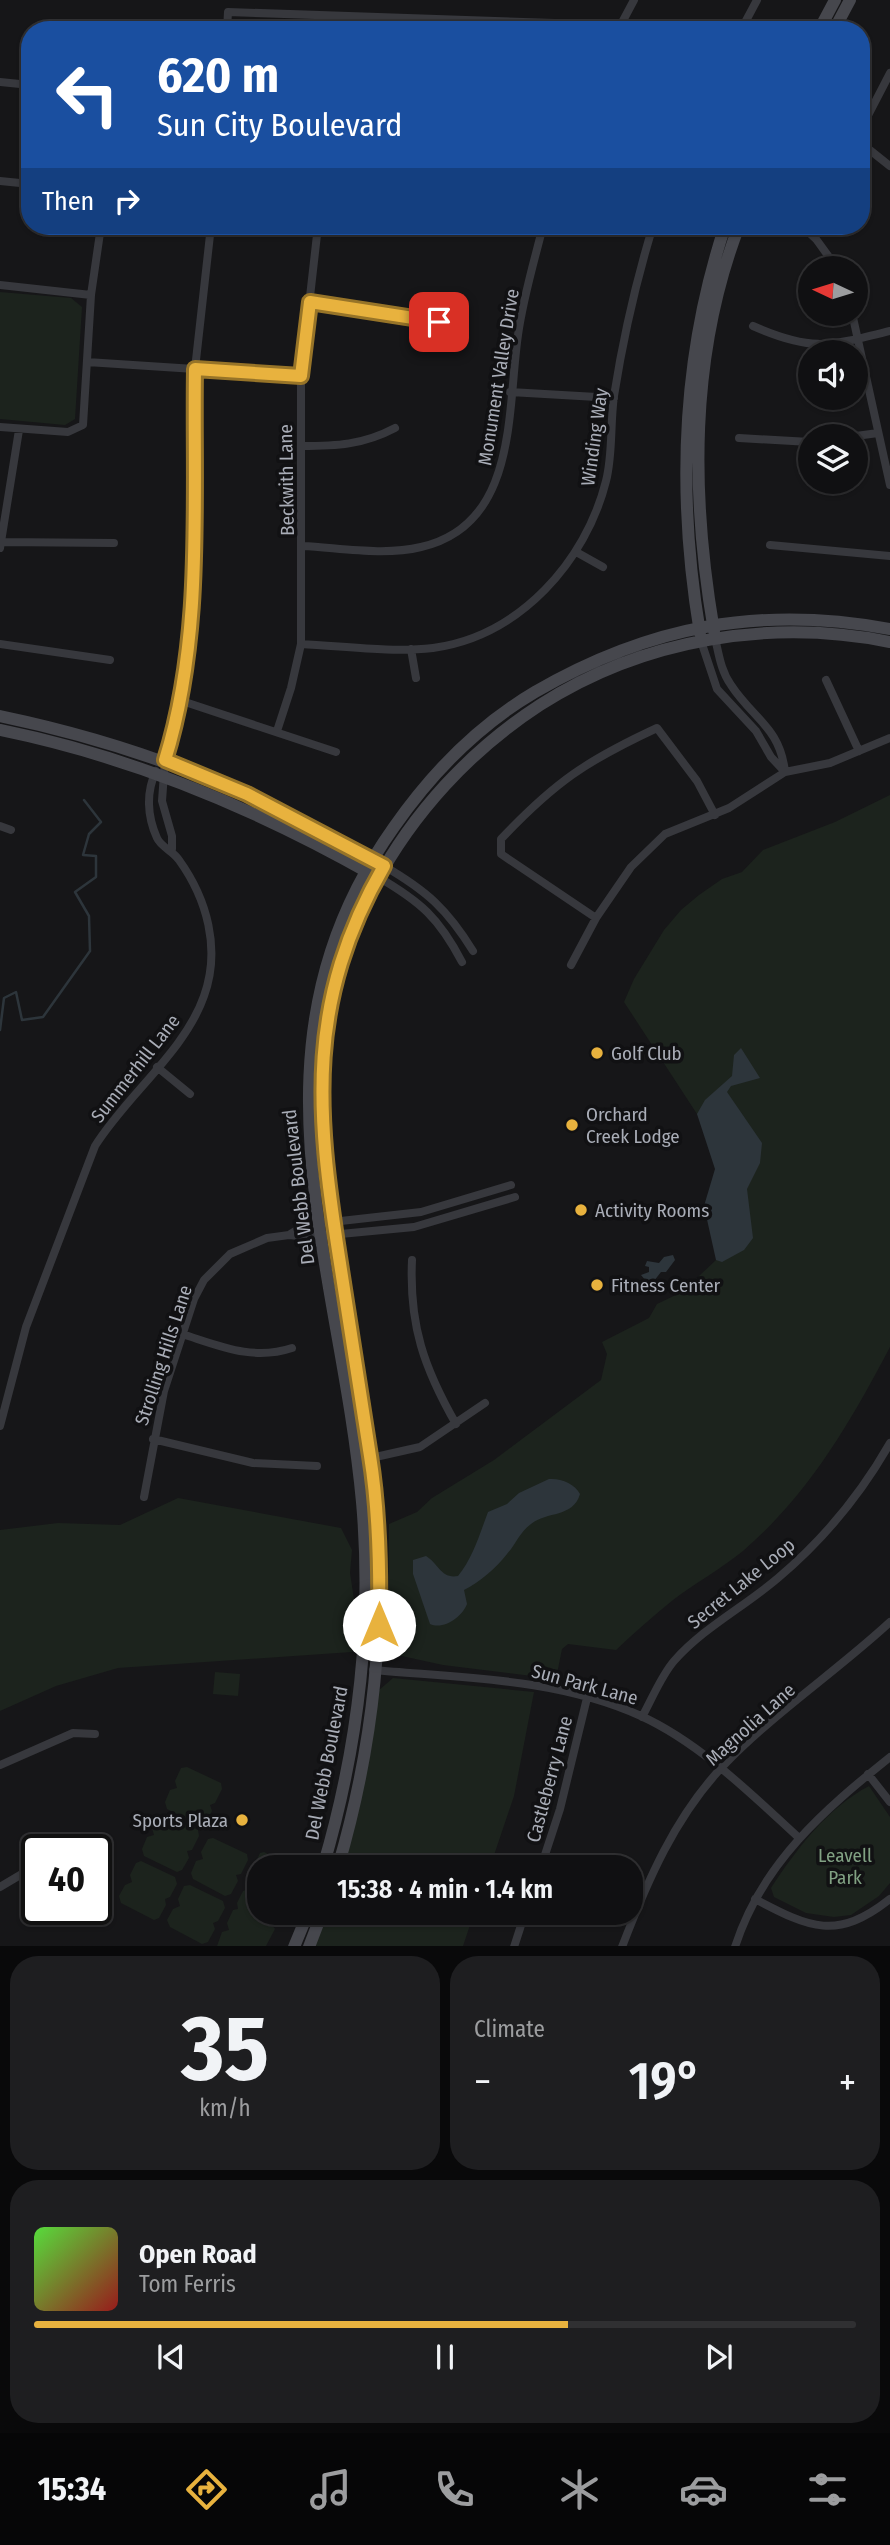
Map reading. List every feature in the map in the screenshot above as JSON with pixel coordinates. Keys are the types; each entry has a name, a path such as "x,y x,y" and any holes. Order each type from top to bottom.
{"street":[{"path":"623,21 634,0"},
{"path":"746,21 757,0"},
{"path":"824,21 835,0"},
{"path":"839,21 850,0"},
{"path":"228,21 228,12 496,21"},
{"path":"870,112 890,73"},
{"path":"0,82 21,84"},
{"path":"870,150 890,166"},
{"path":"0,181 21,183"},
{"path":"0,427 19,430 79,429 83,425 91,295 100,235"},
{"name":"Summerhill Lane","path":"172,849 160,843 150,817 149,790 160,774 182,701 191,636 195,369 210,235"},
{"name":"Beckwith Lane","path":"277,731 301,644 301,376 317,235"},
{"name":"Monument Valley Drive","path":"303,546 396,551 423,547 473,518 490,496 506,449 509,392 521,315 541,235"},
{"name":"Winding Way","path":"301,644 435,648 494,627 541,594 578,553 596,517 607,478 614,398 639,273 650,235"},
{"path":"722,235 703,300 688,407 686,523 701,641 717,689 755,731 771,757 785,772"},
{"path":"736,235 715,311 700,411 699,522 715,638 729,682 777,739 783,751 785,772"},
{"path":"812,235 828,256"},
{"path":"0,285 91,295"},
{"path":"310,302 439,322"},
{"path":"753,326 801,344 819,345 890,331"},
{"path":"854,326 890,485"},
{"path":"87,362 301,376"},
{"path":"509,392 614,398"},
{"path":"301,446 341,446 371,441 395,428"},
{"path":"19,430 0,544 114,543"},
{"path":"868,434 878,433"},
{"path":"739,438 798,441"},
{"path":"770,545 890,556"},
{"path":"578,553 603,567"},
{"name":"Del Webb Boulevard","path":"326,1855 370,1669 362,1503 307,1122 310,1050 318,999 334,942 403,814 433,776 506,712 551,683 598,659 647,640 699,626 803,618 890,629"},
{"name":"Del Webb Boulevard","path":"341,1855 362,1774 379,1583 371,1458 334,1228 321,1122 326,1028 347,946 375,869 444,786 515,722 559,693 605,671 651,653 715,638 753,633 803,632 890,642"},
{"path":"0,644 110,660"},
{"path":"411,649 416,678"},
{"path":"826,680 859,751"},
{"path":"182,701 336,752"},
{"path":"0,716 80,734 165,760 247,794 375,869 425,907 443,927 462,962"},
{"path":"596,918 501,854 501,839 538,800 599,755 657,728 698,781 715,815"},
{"path":"0,730 77,747 160,774 241,806 433,897 453,919 473,951"},
{"path":"571,965 596,918 631,867 665,834 715,815 785,772 830,763 890,737"},
{"name":"Summerhill Lane","path":"0,1426 26,1327 80,1180 112,1119 157,1067 194,1018 205,996 211,966 207,917 198,892 172,849 172,836 163,807 160,774"},
{"path":"0,826 11,830"},
{"path":"157,1067 190,1094"},
{"path":"334,1228 421,1212 511,1185"},
{"path":"334,1228 414,1227 515,1197"},
{"name":"Strolling Hills Lane","path":"144,1497 153,1439 182,1334 194,1299 216,1266 249,1244 289,1234 294,1229 334,1228"},
{"path":"412,1260 411,1290 417,1335 436,1389 456,1424"},
{"path":"182,1334 235,1352 256,1354 292,1348"},
{"path":"371,1458 419,1447 485,1403"},
{"path":"153,1439 253,1464 317,1466"},
{"name":"Secret Lake Loop","path":"642,1717 672,1663 698,1637 778,1578 818,1540 867,1481 890,1443"},
{"name":"Magnolia Lane","path":"622,1946 658,1861 698,1797 722,1767 751,1739 890,1622"},
{"name":"Sun Park Lane","path":"370,1669 514,1682 587,1698 642,1717 722,1767 798,1837"},
{"name":"Castleberry Lane","path":"545,1855 561,1809 587,1698"},
{"path":"0,1766 73,1733 95,1734"},
{"path":"735,1946 755,1899 769,1874 798,1837 890,1757"},
{"path":"868,1774 890,1802"},
{"path":"0,1887 21,1875"},
{"path":"755,1899 802,1923 829,1927 858,1921 890,1899"},
{"path":"294,1946 302,1925"},
{"path":"309,1946 317,1925"},
{"path":"513,1946 521,1925"}],"green space":[{"path":"0,292 71,298 82,307 75,419 65,425 0,419"},
{"path":"890,795 890,1347 859,1403 808,1481 767,1529 735,1558 673,1600 616,1650 568,1644 562,1649 556,1679 443,1665 388,1653 389,1524 417,1512 432,1498 494,1460 601,1380 607,1354 602,1342 649,1318 657,1304 682,1292 716,1260 727,1168 697,1114 624,1002 634,979 664,930 681,910 699,895 722,879 742,872 763,850 835,822"},
{"path":"178,1498 341,1528 352,1550 350,1573 355,1606 352,1652 118,1668 56,1686 0,1711 0,1530 58,1523 120,1525"},
{"path":"215,1672 240,1674 238,1696 213,1694"},
{"path":"393,1678 534,1692 514,1796 494,1855 344,1855 378,1691"},
{"path":"187,1767 221,1783 222,1789 215,1803 210,1805 212,1811 205,1824 199,1825 167,1809 165,1802 170,1790 177,1788 175,1781 181,1768"},
{"name":"Leavell Park","path":"869,1786 890,1817 890,1883 879,1896 851,1915 834,1917 806,1913 774,1897 771,1888 814,1831 839,1806"},
{"path":"164,1814 198,1830 199,1836 192,1850 187,1851 189,1858 182,1870 177,1872 144,1856 142,1849 147,1837 154,1835 152,1828 159,1815"},
{"path":"213,1838 247,1854 247,1862 241,1874 236,1875 238,1881 231,1894 225,1896 193,1879 191,1873 196,1861 203,1859 201,1852 208,1839"},
{"path":"141,1861 175,1877 177,1884 170,1897 165,1899 166,1905 159,1918 154,1920 121,1903 119,1896 125,1885 132,1882 130,1875 136,1863"},
{"path":"190,1885 223,1901 225,1908 218,1921 213,1923 215,1929 208,1942 202,1944 170,1927 167,1920 173,1909 180,1906 178,1899 184,1886"},
{"path":"247,1889 247,1925 272,1925 275,1929 266,1946 217,1946 222,1932 229,1930 227,1923 233,1910 238,1909 237,1903 243,1891"},
{"path":"321,1925 470,1925 463,1946 313,1946"}],"shaded area":[{"path":"741,1048 760,1078 731,1086 727,1092 762,1143 760,1163 747,1189 753,1238 744,1250 722,1262 716,1260 704,1206 715,1169 697,1114 705,1100 732,1076 734,1055"},
{"path":"673,1255 675,1260 650,1286 641,1275 649,1272 649,1267 645,1266 647,1261 659,1263 664,1257"},
{"path":"549,1479 563,1481 575,1487 580,1494 577,1502 566,1511 537,1520 527,1527 498,1564 482,1579 464,1590 467,1604 457,1618 447,1624 430,1624 413,1574 413,1560 426,1556 444,1573 458,1576 472,1553 488,1512"}],"waterway":[{"path":"0,1030 4,998 16,992 22,1020 43,1017 90,951 89,916 75,892 96,877 96,856 83,855 89,834 101,822 84,800"}],"place":[{"name":"Golf Club","path":"597,1053"},
{"name":"Orchard Creek Lodge","path":"572,1125"},
{"name":"Activity Rooms","path":"581,1210"},
{"name":"Fitness Center","path":"597,1285"},
{"name":"Sports Plaza","path":"242,1820"}],"route":[{"path":"379,1625 378,1546 371,1458 331,1211 323,1153 320,1095 326,1028 338,974 354,926 384,866 247,794 165,760 182,701 191,636 195,369 301,376 310,302 439,322"}]}
